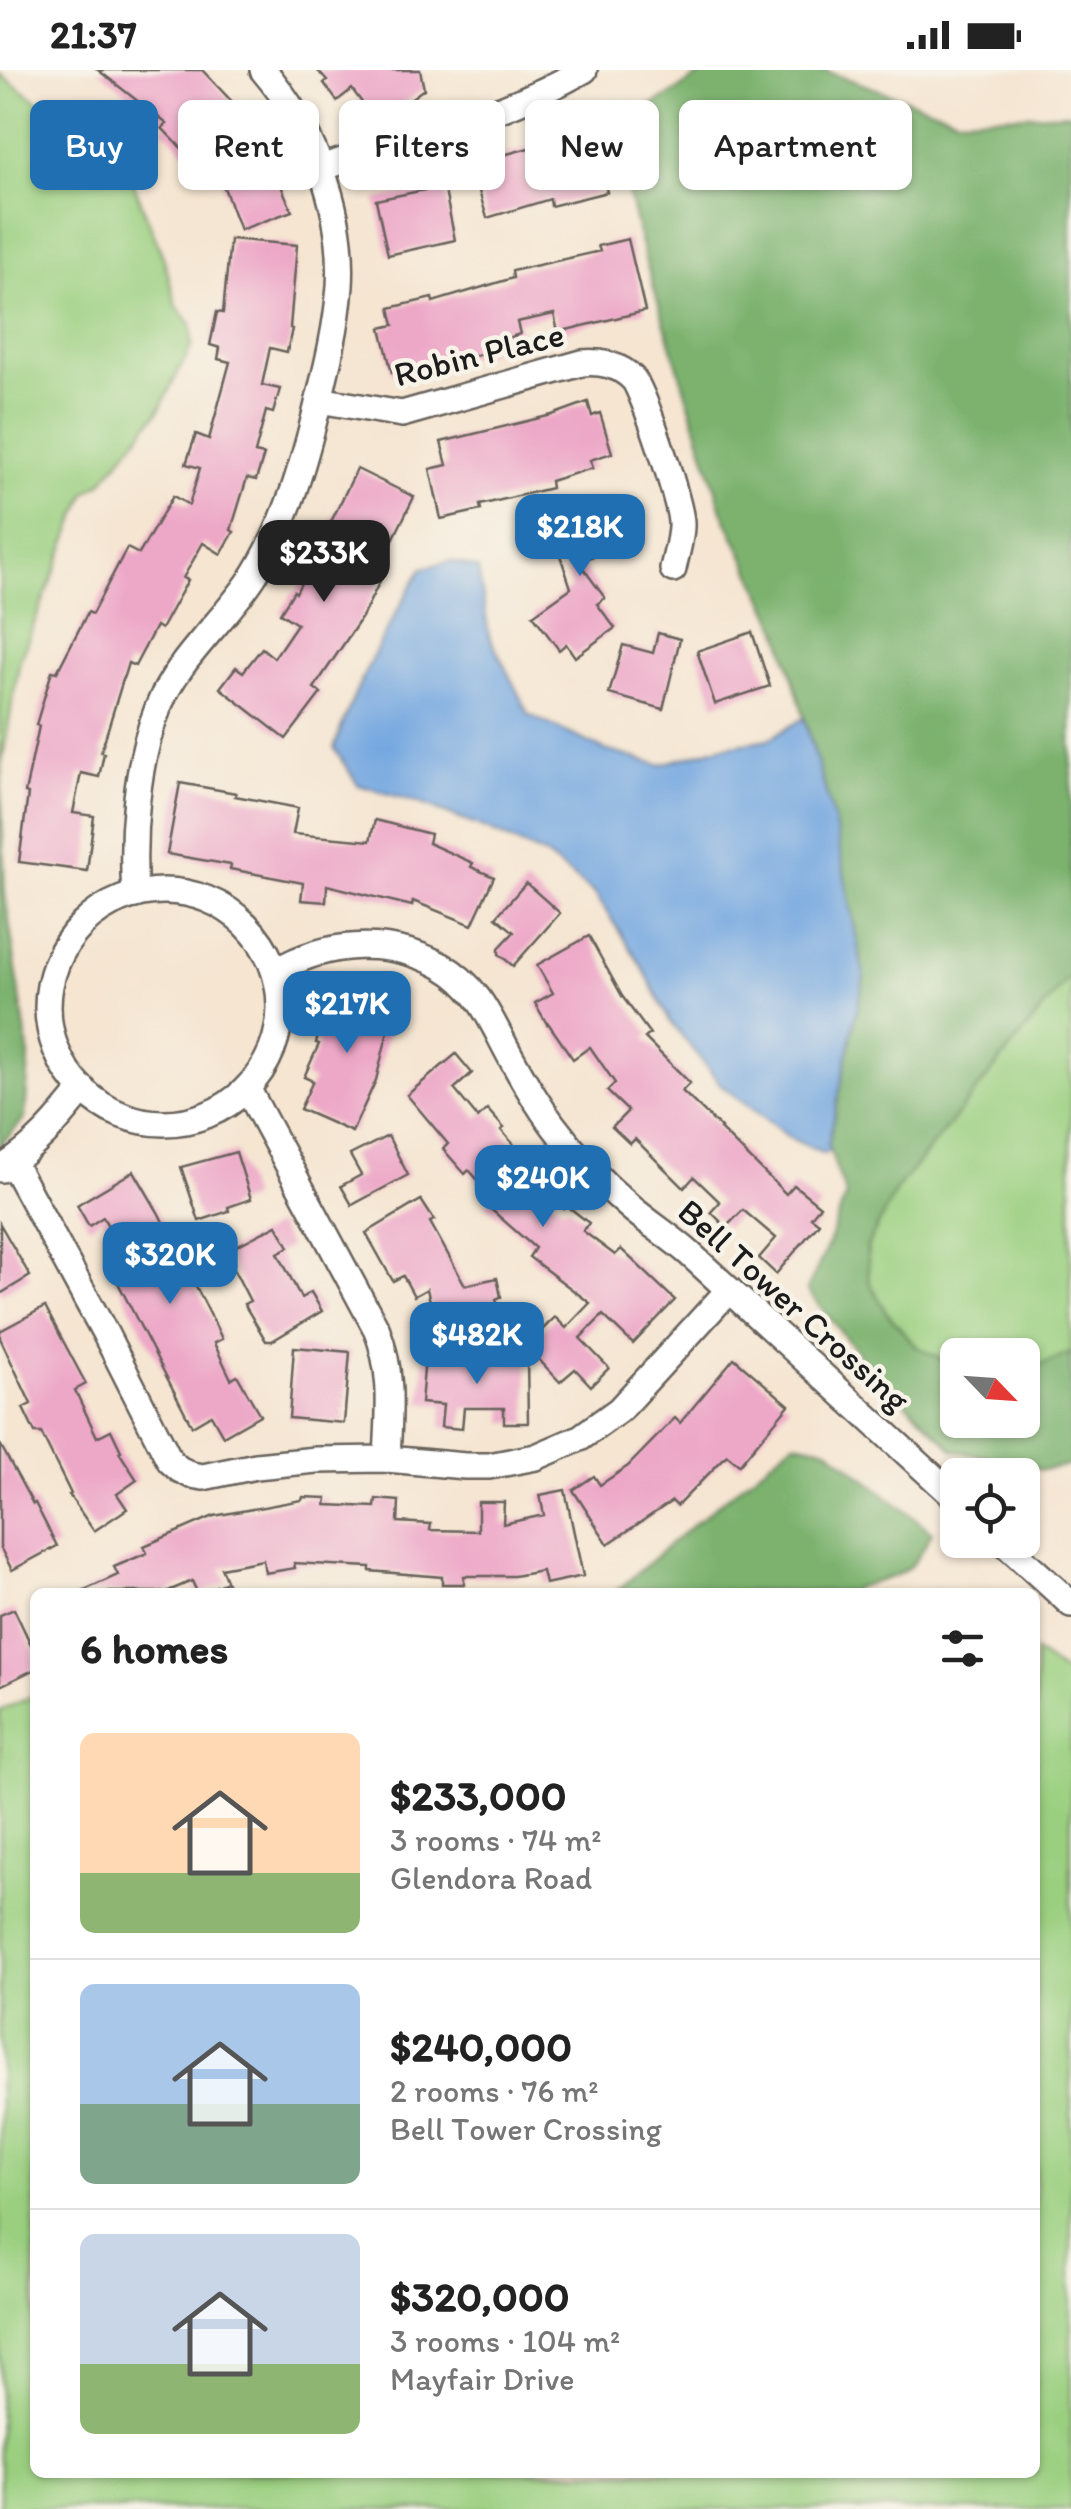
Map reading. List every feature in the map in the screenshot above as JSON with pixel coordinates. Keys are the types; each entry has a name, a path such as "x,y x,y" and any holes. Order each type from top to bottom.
{"street":[{"path":"135,894 135,822 147,747 159,704 181,668 238,600 285,519 330,349 340,283 336,223 307,138 262,70"},
{"path":"320,168 458,124 556,86 584,70"},
{"name":"Robin Place","path":"319,400 402,414 582,363 616,368 626,373 640,390 673,488 681,522 674,569"},
{"path":"176,891 212,900 244,922 276,971 279,1028 266,1064 227,1106 192,1121 154,1123 118,1114 102,1105 64,1065 50,1030 48,1011 58,958 78,928 107,906 135,894 176,891"},
{"name":"Bell Tower Crossing","path":"276,971 313,953 367,945 395,948 444,966 473,991 489,1012 540,1106 610,1190 674,1240 940,1483"},
{"path":"247,1088 377,1330 387,1358 390,1387 387,1459"},
{"path":"83,1089 59,1120 6,1166 105,1334 170,1460 190,1475 316,1460 387,1459 489,1466 536,1457 600,1425 628,1402 729,1290"},
{"path":"1021,1558 1071,1604"}],"green space":[{"path":"707,70 823,70 907,100 679,100 679,190 912,190 912,102 958,118 1071,113 1071,974 896,1190 867,1246 869,1281 886,1312 916,1346 940,1358 940,1436 866,1363 807,1290 846,1195 828,1146 864,977 834,820 779,630 723,513 646,263 628,190 659,190 659,101"},
{"path":"0,74 36,100 30,100 30,190 136,190 164,260 177,307 191,324 192,345 158,412 101,483 86,493 20,659 1,767 0,804"},
{"path":"0,804 5,894 29,1057 25,1118 0,1146"},
{"path":"1071,974 1071,1353 1040,1365 1040,1338 940,1338 940,1358 916,1346 886,1312 869,1281 867,1246 896,1190"},
{"path":"1071,1353 1071,1465 1042,1470 1040,1458 989,1458 954,1450 942,1438 1040,1438 1040,1365"},
{"path":"794,1442 827,1448 932,1532 917,1558 902,1572 854,1588 620,1588"},
{"path":"1040,1656 1071,1678 1071,2509 0,2509 0,1711 30,1697 30,2478 1040,2478"}],"water":[{"path":"451,561 478,569 489,635 529,715 605,750 660,765 720,747 769,739 804,718 834,820 864,977 830,1150 824,1154 790,1138 722,1086 670,1021 643,968 595,894 546,856 417,802 358,785 334,748 373,656 422,568"}],"building":[{"path":"98,70 202,70 230,100 178,100 178,144 162,128 167,124 158,117 158,100 136,100"},
{"path":"317,70 420,70 424,89 409,100 360,100 352,89 337,101 324,83 327,81"},
{"path":"525,149 525,190 607,192 551,206 550,199 487,218 479,190 505,190 505,155"},
{"path":"225,190 283,190 292,211 240,230"},
{"path":"445,190 455,240 388,255 376,200"},
{"path":"230,239 297,245 287,352 270,348 262,385 280,389 273,413 266,411 255,453 264,455 256,480 247,478 231,530 234,532 221,554 203,543 161,629 156,626 135,666 128,663 101,752 104,753 99,777 81,773 73,813 94,816 87,871 19,862 28,794 25,793 39,726 36,725 52,671 57,672 127,548 139,554 173,496 189,505 200,468 186,464 196,434 209,439 230,362 218,359 220,348 210,345 217,312 223,313"},
{"path":"628,239 645,311 558,332 554,314 517,322 520,334 489,344 492,351 392,373 381,328 394,325 390,308 432,298 433,302 513,278 512,271 600,251 598,246"},
{"path":"588,402 592,416 600,413 612,453 590,460 593,468 550,481 551,488 441,519 430,469 447,465 441,442 552,415"},
{"path":"357,469 414,497 381,564 387,567 362,617 314,688 321,693 286,739 220,688 236,667 243,672 262,648 274,658 297,624 280,613 296,593"},
{"path":"617,500 625,524 605,530 612,550 578,561 605,598 597,604 615,628 575,657 566,644 559,650 533,615 571,588 549,522"},
{"path":"752,632 770,686 715,704 697,651"},
{"path":"658,633 680,639 663,709 609,694 623,645 653,653"},
{"path":"180,783 298,808 293,834 370,841 375,820 430,834 428,843 494,877 472,925 413,901 412,906 327,885 326,902 301,900 303,883 167,854"},
{"path":"526,883 560,913 513,966 499,954 499,948 514,932 496,917"},
{"path":"589,936 622,996 650,1034 645,1038 690,1083 682,1091 786,1194 794,1185 820,1206 811,1217 819,1223 776,1274 759,1258 776,1238 743,1210 726,1227 711,1212 720,1202 694,1177 684,1188 635,1139 630,1144 612,1127 628,1111 607,1091 615,1083 590,1047 573,1059 535,1003 553,993 537,965"},
{"path":"340,983 386,995 382,1008 393,1011 376,1080 352,1132 300,1109 313,1081 304,1077 319,1044 316,1043 324,1011 332,1013"},
{"path":"456,1054 472,1073 454,1089 478,1118 487,1109 504,1128 501,1130 522,1154 519,1157 544,1180 538,1187 589,1223 583,1231 615,1255 621,1249 675,1300 633,1344 603,1315 580,1338 609,1368 591,1386 575,1369 560,1382 531,1351 543,1340 538,1334 555,1317 566,1328 590,1303 529,1257 535,1248 486,1205 493,1197 443,1149 448,1144 407,1095"},
{"path":"388,1136 408,1175 352,1205 341,1186 361,1175 350,1155"},
{"path":"236,1152 251,1199 199,1221 181,1167"},
{"path":"134,1171 222,1339 214,1343 231,1379 237,1375 260,1415 223,1436 211,1415 192,1426 116,1279 132,1270 103,1217 89,1226 77,1205"},
{"path":"421,1200 465,1285 497,1278 501,1297 496,1299 502,1323 439,1338 427,1289 414,1296 403,1276 393,1281 366,1233"},
{"path":"0,1224 30,1276 0,1294"},
{"path":"277,1225 289,1247 278,1253 301,1298 311,1292 322,1311 266,1341 244,1304 250,1301 225,1252"},
{"path":"45,1307 86,1384 75,1390 97,1437 111,1430 119,1452 137,1480 117,1494 127,1509 94,1531 69,1495 41,1433 35,1433 23,1408 31,1404 0,1338 0,1331"},
{"path":"294,1347 350,1352 344,1423 289,1418"},
{"path":"527,1357 528,1423 504,1423 504,1408 464,1408 462,1429 441,1427 443,1405 421,1403 425,1358"},
{"path":"734,1358 789,1405 739,1465 727,1455 677,1506 672,1501 608,1544 573,1490 594,1476 600,1485 628,1466 675,1418 680,1423"},
{"path":"0,1444 57,1546 12,1570 0,1547"},
{"path":"565,1490 583,1576 545,1584 542,1571 514,1576 464,1576 464,1584 442,1584 442,1577 370,1571 370,1567 294,1563 295,1568 265,1573 263,1560 221,1568 227,1582 212,1588 195,1588 192,1581 175,1588 89,1588 118,1575 114,1567 147,1553 144,1546 214,1516 303,1497 327,1498 326,1505 375,1507 376,1499 399,1501 398,1522 431,1524 430,1530 478,1531 478,1502 504,1502 503,1524 544,1515 540,1495"},
{"path":"14,1609 30,1643 30,1671 0,1686 0,1615"}]}
